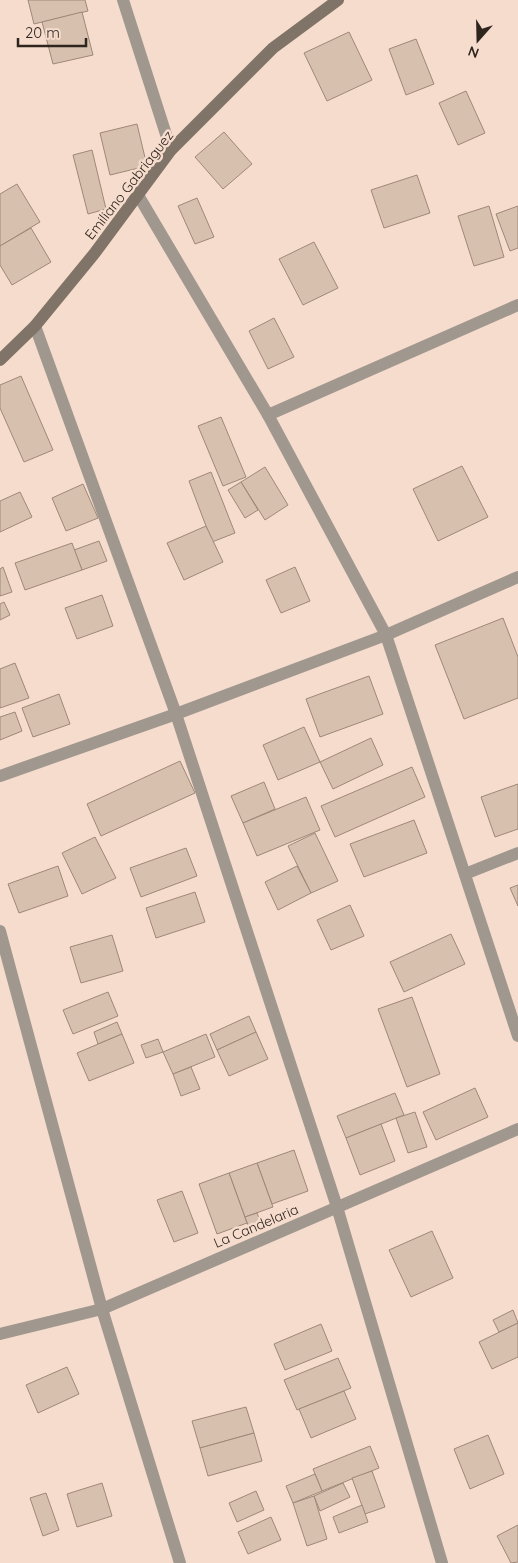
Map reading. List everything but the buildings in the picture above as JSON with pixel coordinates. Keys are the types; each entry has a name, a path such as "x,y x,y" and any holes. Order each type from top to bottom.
{"main road":[{"name":"Emiliano Gabriaguez","path":"0,360 35,326 94,254 171,150 273,48 338,0"}],"street":[{"path":"123,0 171,150"},
{"path":"138,196 268,415 386,634 518,1036"},
{"path":"268,415 518,305"},
{"path":"35,326 176,714 337,1207 442,1563"},
{"path":"0,776 176,714 386,634 518,577"},
{"path":"465,874 518,853"},
{"path":"0,931 102,1309 180,1563"},
{"name":"La Candelaria","path":"0,1334 102,1309 518,1129"}]}
